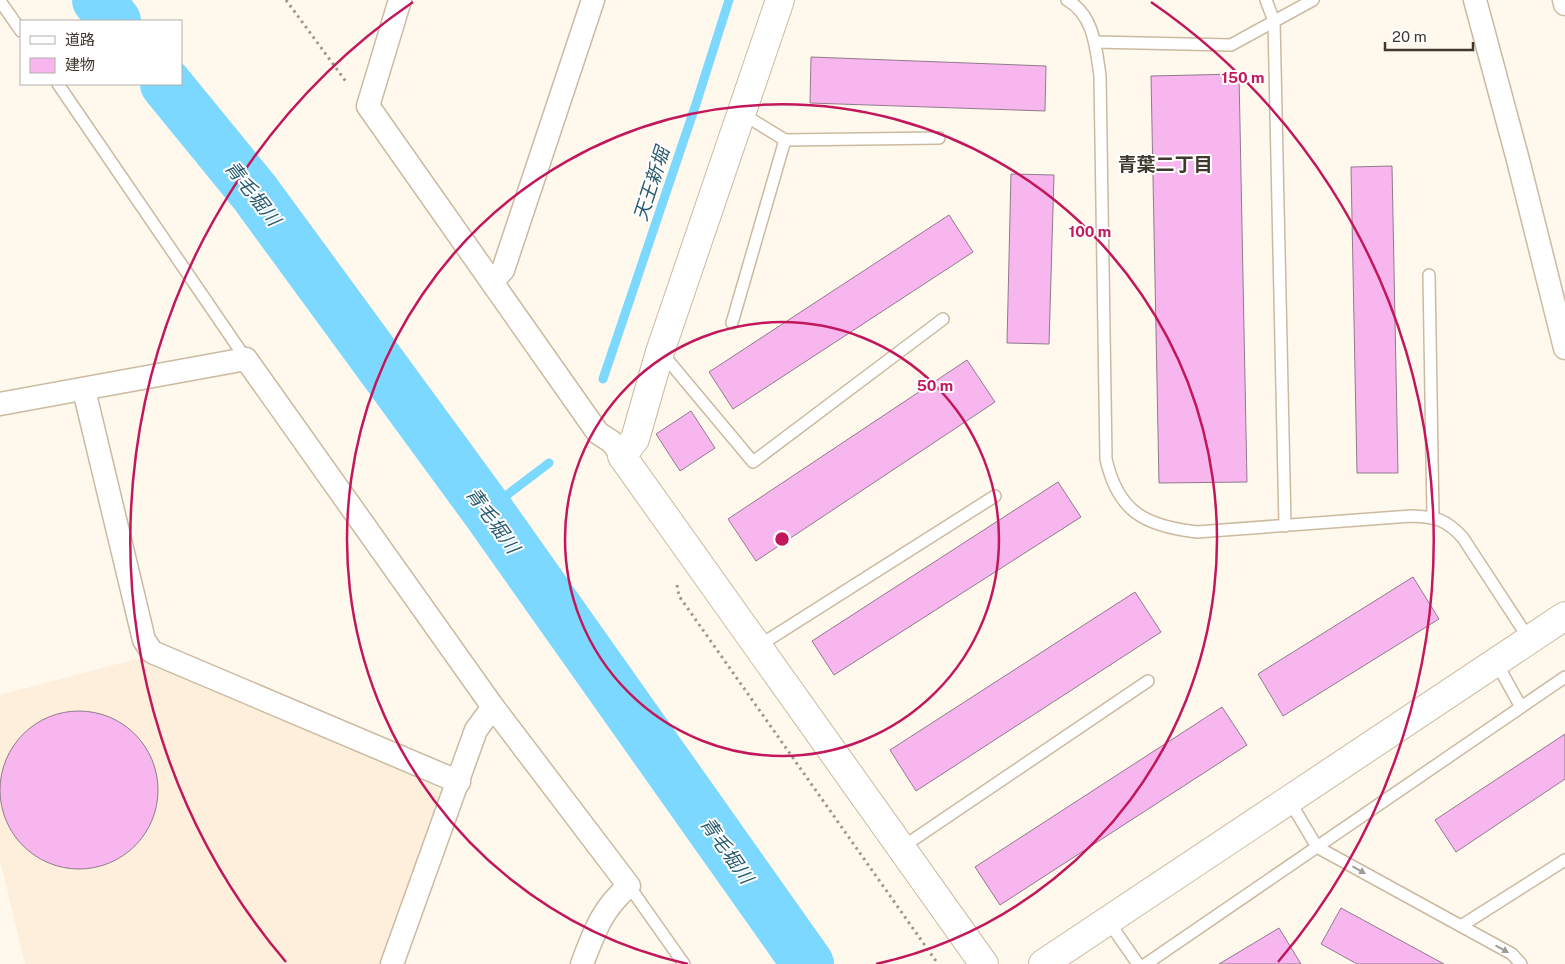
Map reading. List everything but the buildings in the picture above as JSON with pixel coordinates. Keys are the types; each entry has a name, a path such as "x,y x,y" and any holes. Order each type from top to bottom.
{"street":[{"path":"400,0 368,106 598,433 612,442 984,964"},
{"path":"492,282 503,270 593,0"},
{"path":"622,456 635,439 660,352 780,0"},
{"path":"1475,0 1565,348"},
{"path":"1564,0 1565,4"},
{"path":"0,404 246,359 493,707 629,886 614,898 596,927 582,964"},
{"path":"84,390 144,640 152,652 459,782"},
{"path":"1043,964 1565,616"},
{"path":"392,964 459,782 476,730 493,707"}],"lane":[{"path":"0,0 20,30"},
{"path":"1067,0 1086,16 1095,42 1100,76 1106,459 1111,481 1123,502 1139,517 1169,529 1197,532 1411,516 1432,517 1450,524 1463,538 1529,640"},
{"path":"1266,0 1274,21 1285,526"},
{"path":"1095,42 1231,45 1313,0"},
{"path":"59,85 246,359"},
{"path":"741,113 785,140 939,138"},
{"path":"732,323 785,140"},
{"path":"1429,275 1432,517"},
{"path":"660,352 753,462 943,319"},
{"path":"757,647 995,496"},
{"path":"1496,662 1521,707"},
{"path":"1146,964 1565,677"},
{"path":"901,848 1148,682"},
{"path":"1289,800 1317,847 1512,954 1521,964"},
{"path":"1461,926 1565,860"},
{"path":"629,886 684,964"},
{"path":"1108,921 1138,964"}],"path":[{"path":"286,0 347,83 368,106"},
{"path":"676,580 679,596 938,964"}],"shaded area":[{"path":"136,659 431,782 442,794 380,964 25,964 0,860 0,695"}],"waterway":[{"name":"青毛堀川","path":"98,0 114,20"},
{"name":"天王新堀","path":"603,379 729,0"},
{"name":"青毛堀川","path":"167,85 255,193 487,510 808,964"},
{"path":"487,510 549,463"}],"district":[{"name":"青葉二丁目","path":"1165,164"}]}
